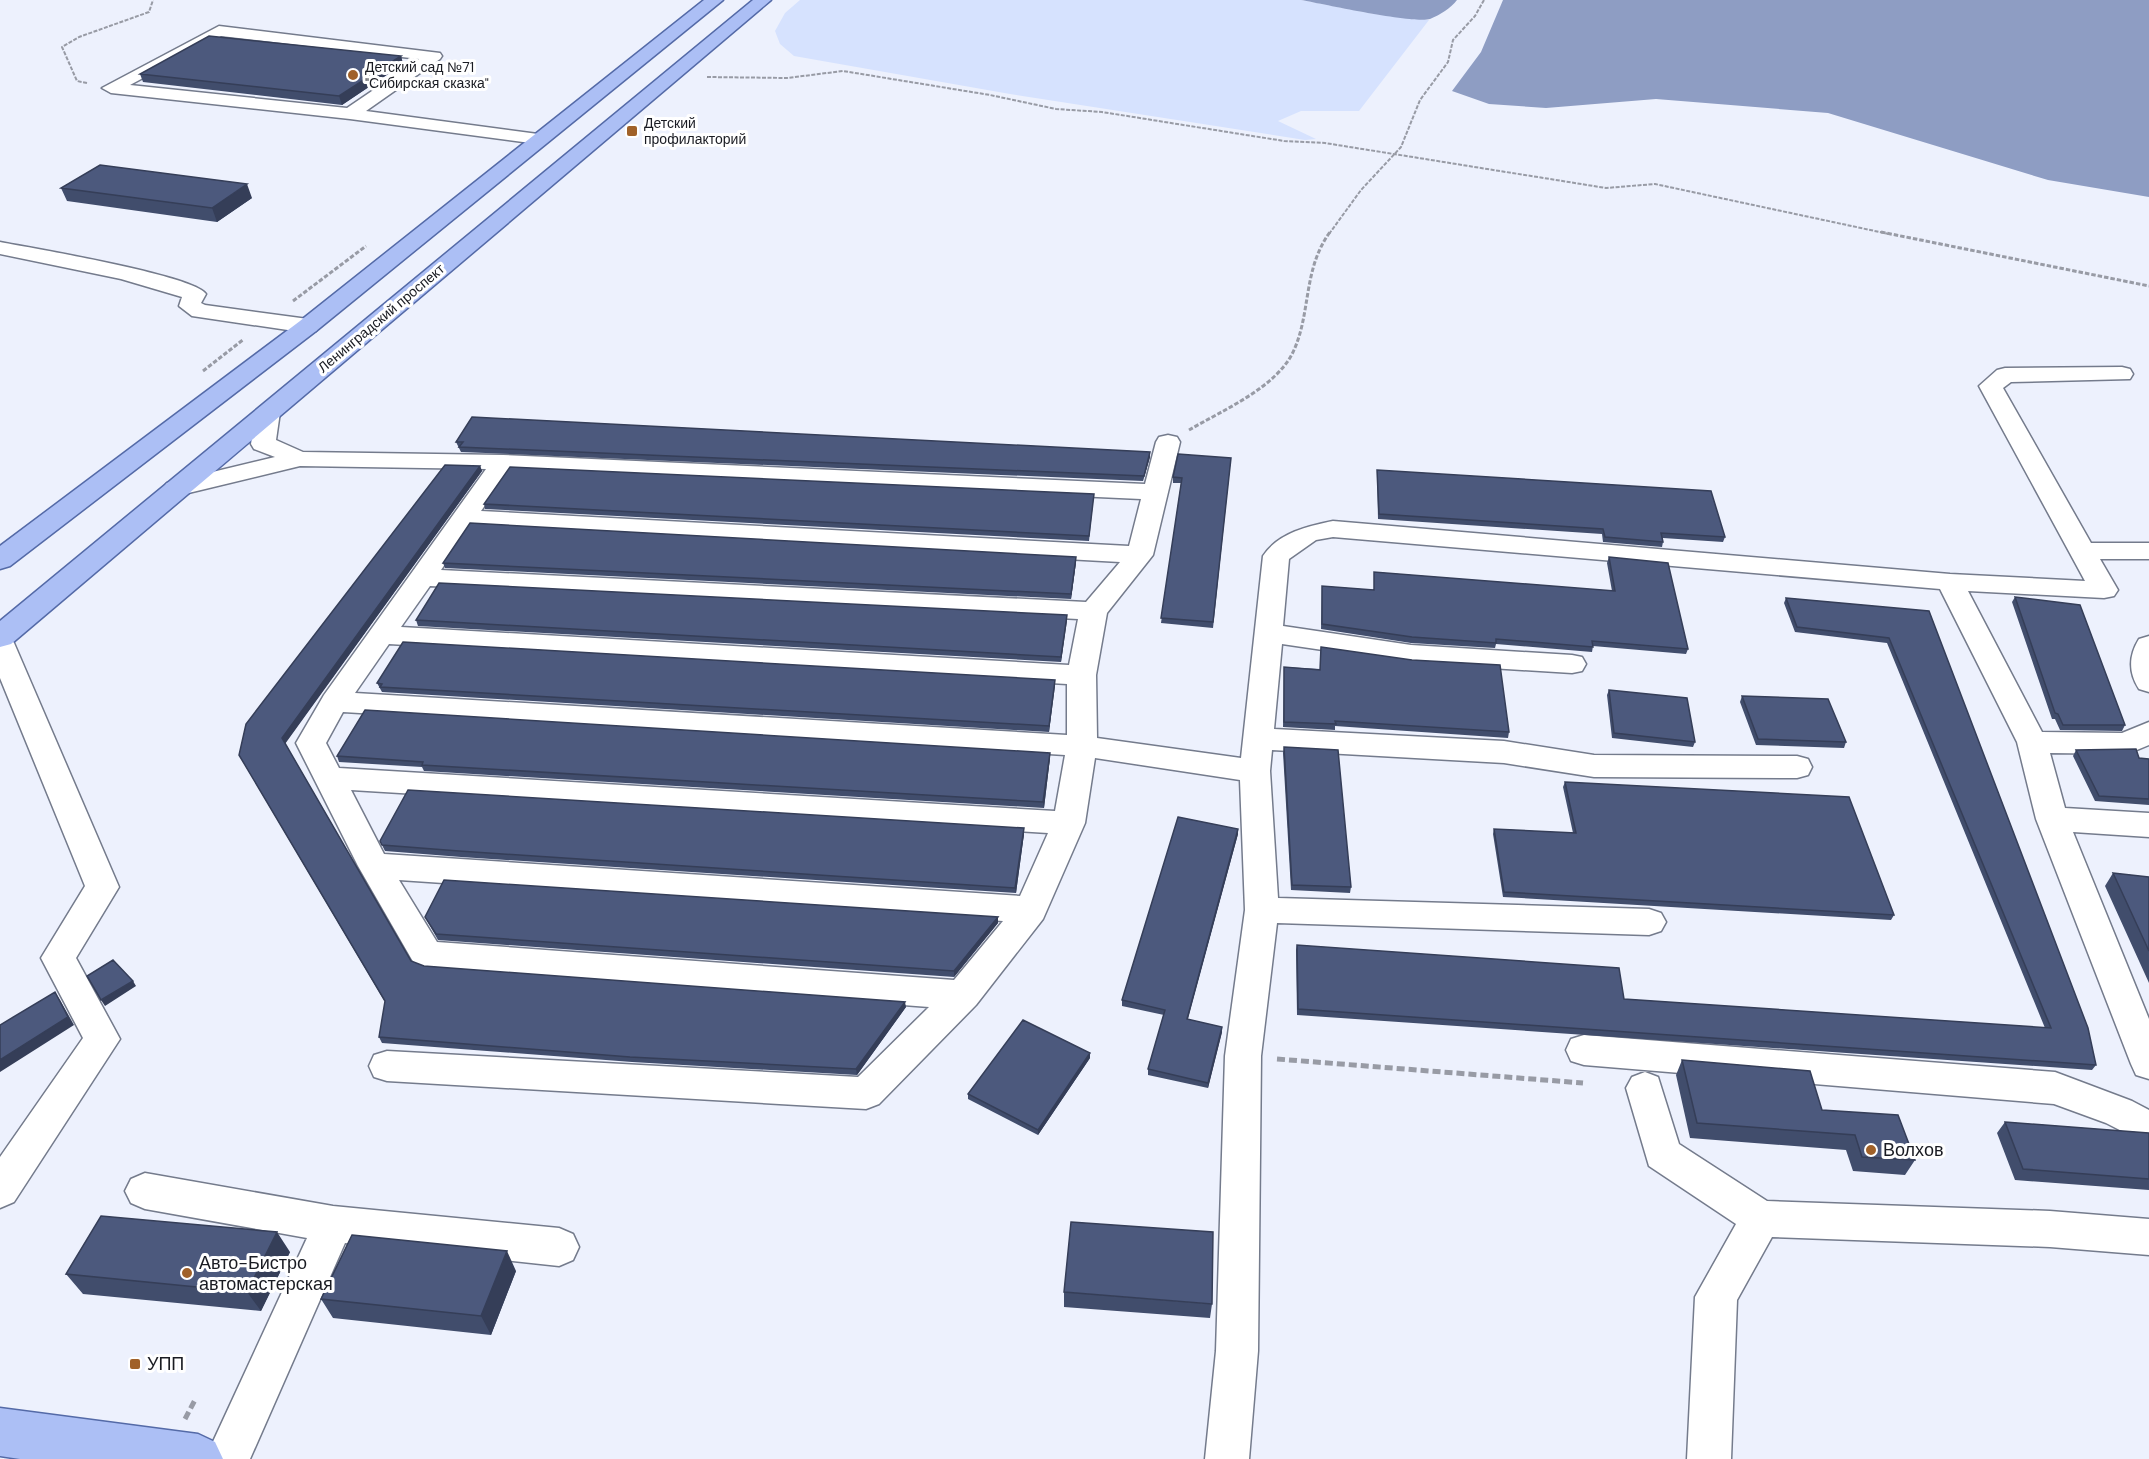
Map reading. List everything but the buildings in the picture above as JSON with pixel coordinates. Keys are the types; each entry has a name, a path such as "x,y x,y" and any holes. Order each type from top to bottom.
{"main road":[{"path":"0,560 308,326 538,139 715,0"},
{"name":"Ленинградский проспект","path":"0,637 763,0"},
{"path":"0,1432 198,1459"}],"street":[{"path":"111,88 219,31 434,56 350,114"},
{"path":"111,88 350,114 538,139"},
{"path":"0,248 79,262 156,281 195,294 190,300 190,306 200,311 308,326"},
{"path":"1227,1459 1237,1351 1243,1056 1262,910 1255,771 1276,556 1308,534 1333,529 1950,582 2104,590 1991,386 2006,375 2122,374"},
{"path":"268,412 263,444 300,459"},
{"path":"387,1066 866,1093 963,995 1031,910 1069,823 1082,746 1082,675 1093,611 1140,555 1168,442"},
{"path":"176,488 300,459 420,459 1155,492"},
{"path":"503,462 334,702 311,744 374,866 427,955 963,995"},
{"path":"464,518 1140,555"},
{"path":"2082,550 2149,551"},
{"path":"420,577 1093,611"},
{"path":"1950,582 2032,742 2052,819 2149,1064"},
{"path":"1269,633 1411,654 1572,664"},
{"path":"381,634 1082,675"},
{"path":"0,643 102,887 58,958 102,1039 0,1190"},
{"path":"2149,645 2144,659 2149,682"},
{"path":"334,702 1082,746 1255,771"},
{"path":"2032,742 2127,744 2149,732"},
{"path":"1258,739 1504,752 1594,766 1797,767"},
{"path":"330,778 1069,823"},
{"path":"2052,819 2149,825"},
{"path":"374,866 1031,910"},
{"path":"1262,910 1649,922"},
{"path":"1585,1067 2055,1088 2119,1112 2149,1129"},
{"path":"1646,1088 1663,1154 1761,1219 2050,1229 2149,1237"},
{"path":"145,1191 333,1224 559,1247"},
{"path":"1709,1459 1716,1297 1761,1219"},
{"path":"227,1459 292,1321 333,1224"}],"path":[{"path":"111,88 77,81 62,47 72,38 128,23 148,12 153,0"},
{"path":"1168,442 1269,383 1294,351 1318,249 1361,190 1401,147 1420,100 1448,62 1453,40 1475,16 1484,0"},
{"path":"698,78 718,75 787,78 843,71 990,95 1056,110 1102,112 1189,128 1284,141 1324,143 1606,188 1655,184 1745,205 2149,286"},
{"path":"1243,1056 1585,1067"}],"shaded area":[{"path":"800,0 1301,0 1374,14 1429,20 1359,111 1301,111 1278,121 1316,139 1305,140 1010,94 794,56 780,44 775,31 785,13"},
{"path":"1301,0 1457,0 1438,15 1421,20"},
{"path":"1503,0 2149,0 2149,197 2048,180 1828,113 1656,99 1546,108 1489,104 1452,91 1481,52"}],"place":[{"name":"Детский сад №71 \"Сибирская сказка\"","path":"353,75"},
{"name":"Детский профилакторий","path":"632,131"},
{"name":"Волхов","path":"1871,1150"},
{"name":"Авто-Бистро автомастерская","path":"187,1273"},
{"name":"УПП","path":"135,1364"}]}
